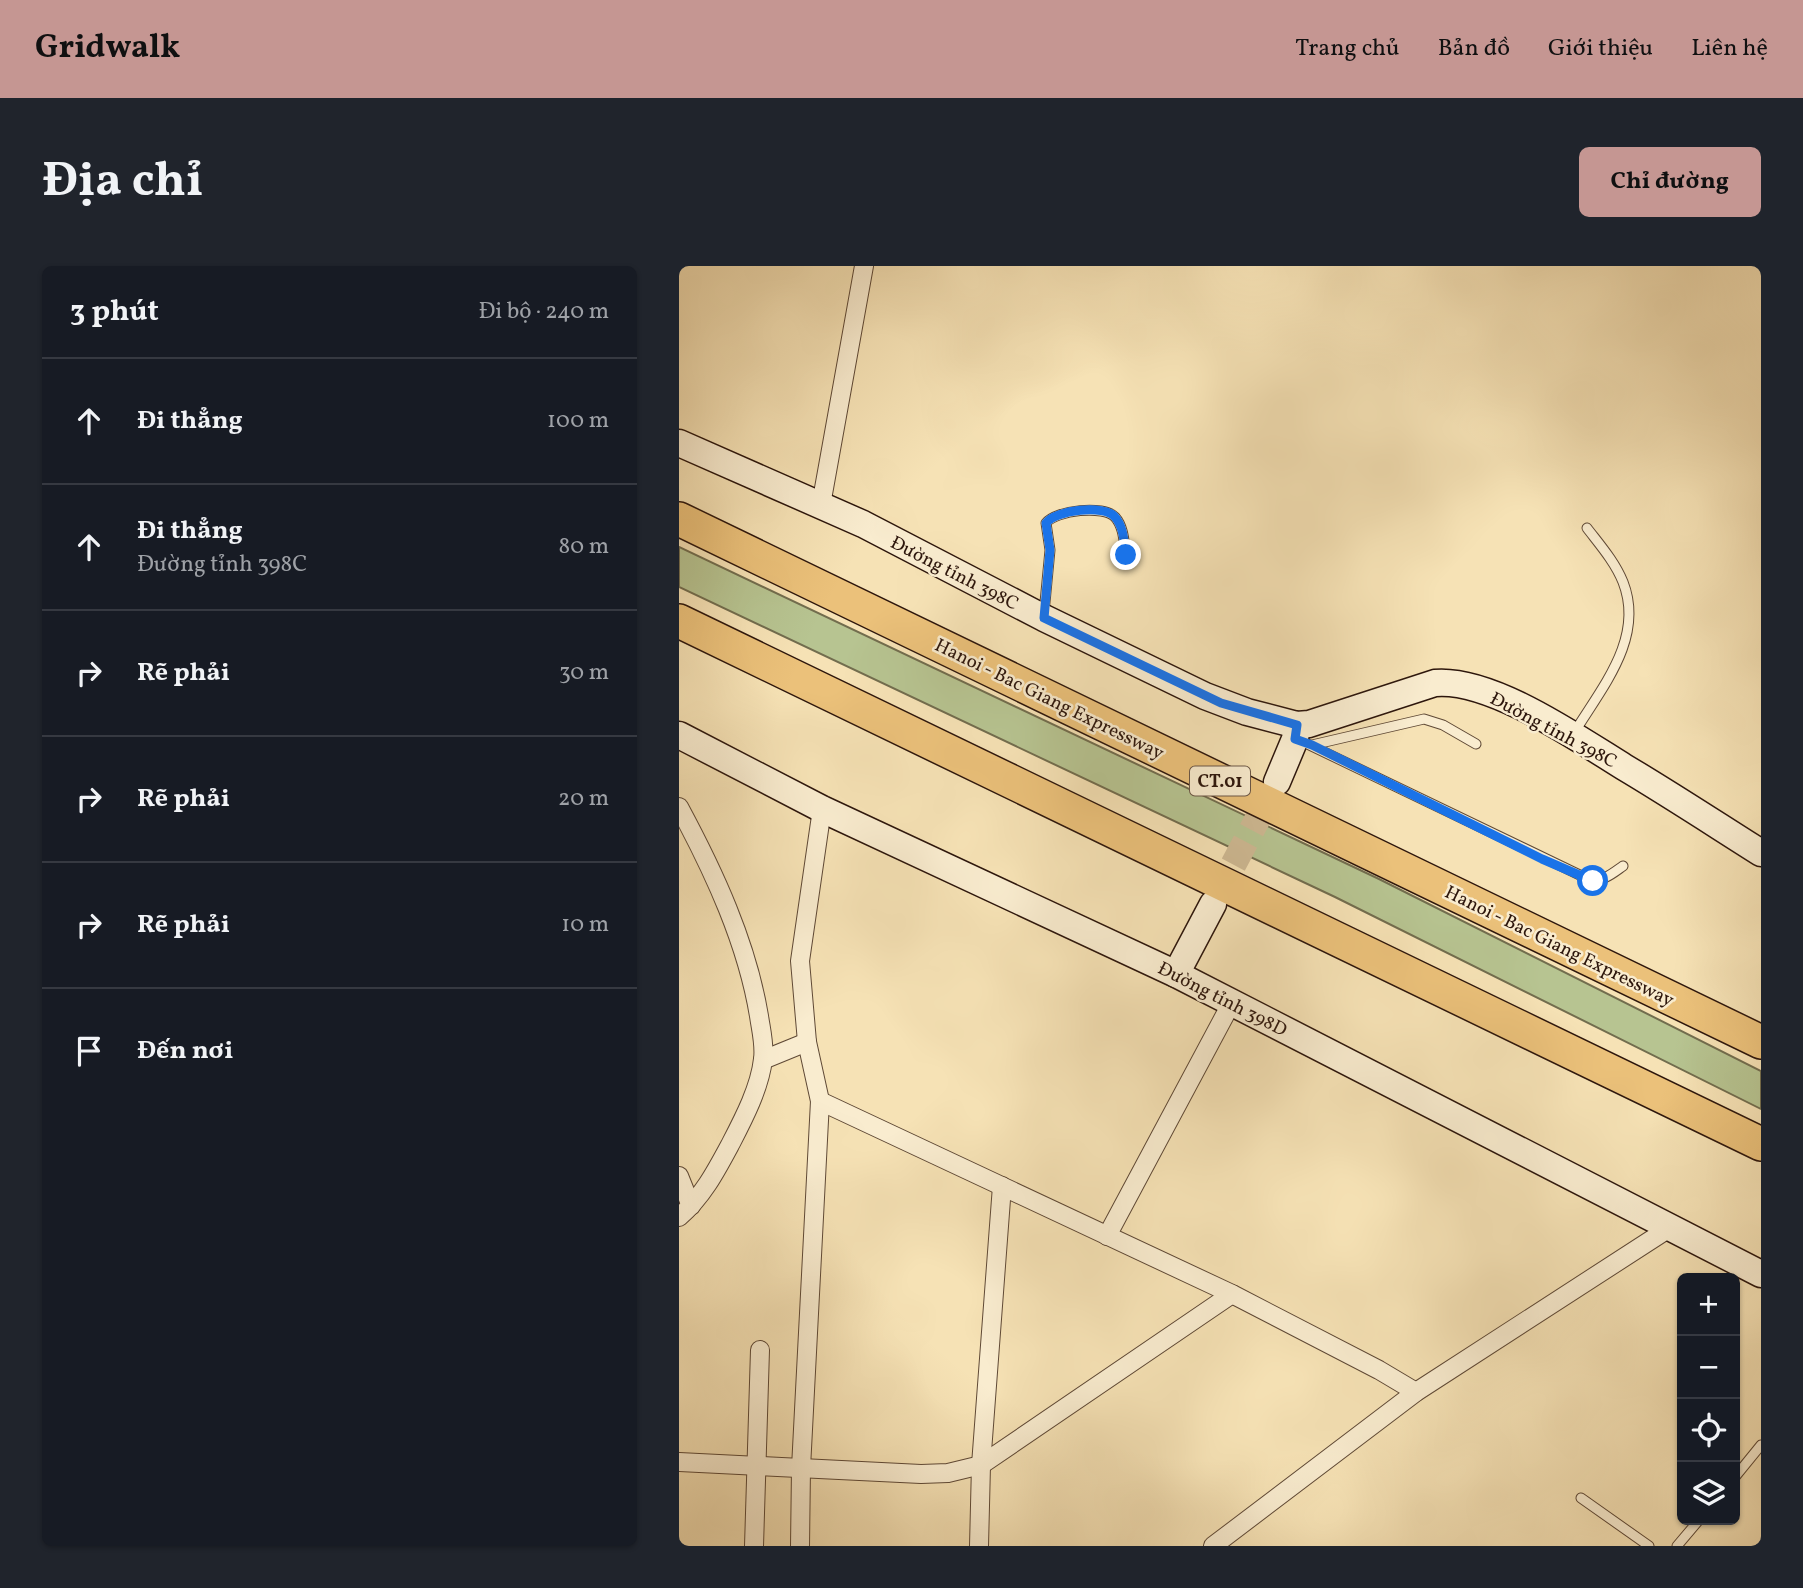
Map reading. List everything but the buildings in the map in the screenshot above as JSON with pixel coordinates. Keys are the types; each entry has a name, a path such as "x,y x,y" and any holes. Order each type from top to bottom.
{"highway":[{"name":"Hanoi - Bac Giang Expressway","path":"679,519 1761,1042"},
{"path":"679,621 1761,1144"}],"main road":[{"name":"Đường tỉnh 398C","path":"679,443 863,524 1044,618 1213,699 1301,736 1318,722 1444,682 1495,695 1573,734 1680,799 1761,853"},
{"name":"Đường tỉnh 398D","path":"679,735 822,809 1176,974 1761,1274"},
{"path":"1277,782 1301,736"},
{"path":"1176,974 1213,904"}],"street":[{"path":"821,505 864,266"},
{"path":"679,807 709,867 747,965 757,1002 764,1047 763,1060 743,1120 706,1188 685,1211"},
{"path":"800,1546 801,1468 820,1101 807,1042 800,961 822,809"},
{"path":"1107,1236 1232,1002"},
{"path":"763,1060 807,1042"},
{"path":"820,1101 1232,1294 1416,1392"},
{"path":"679,1176 685,1211"},
{"path":"979,1546 981,1465 1002,1186"},
{"path":"1213,1546 1416,1392 1671,1227"},
{"path":"679,1462 921,1474 948,1473 981,1465 1232,1294"},
{"path":"754,1546 760,1350"}],"lane":[{"path":"1044,618 1050,550 1046,523 1051,517 1064,512 1088,511 1106,512 1114,516 1121,528 1126,555"},
{"path":"1573,734 1621,656 1630,622 1622,579 1587,528"},
{"path":"1301,736 1424,719 1443,725 1476,744"},
{"path":"1301,736 1390,785 1588,879 1597,881 1623,866"},
{"path":"1740,1470 1761,1445"},
{"path":"1581,1498 1649,1546"},
{"path":"1677,1546 1695,1525"}],"green space":[{"path":"679,547 1379,879 1761,1071 1761,1109 1335,897 679,587"}],"tunnel":[{"path":"1215,899 1274,788"}],"route":[{"path":"1126,555 1121,528 1114,516 1106,512 1088,511 1064,512 1051,517 1046,523 1050,550 1044,618 1221,703 1297,725 1295,739 1593,881"}]}
